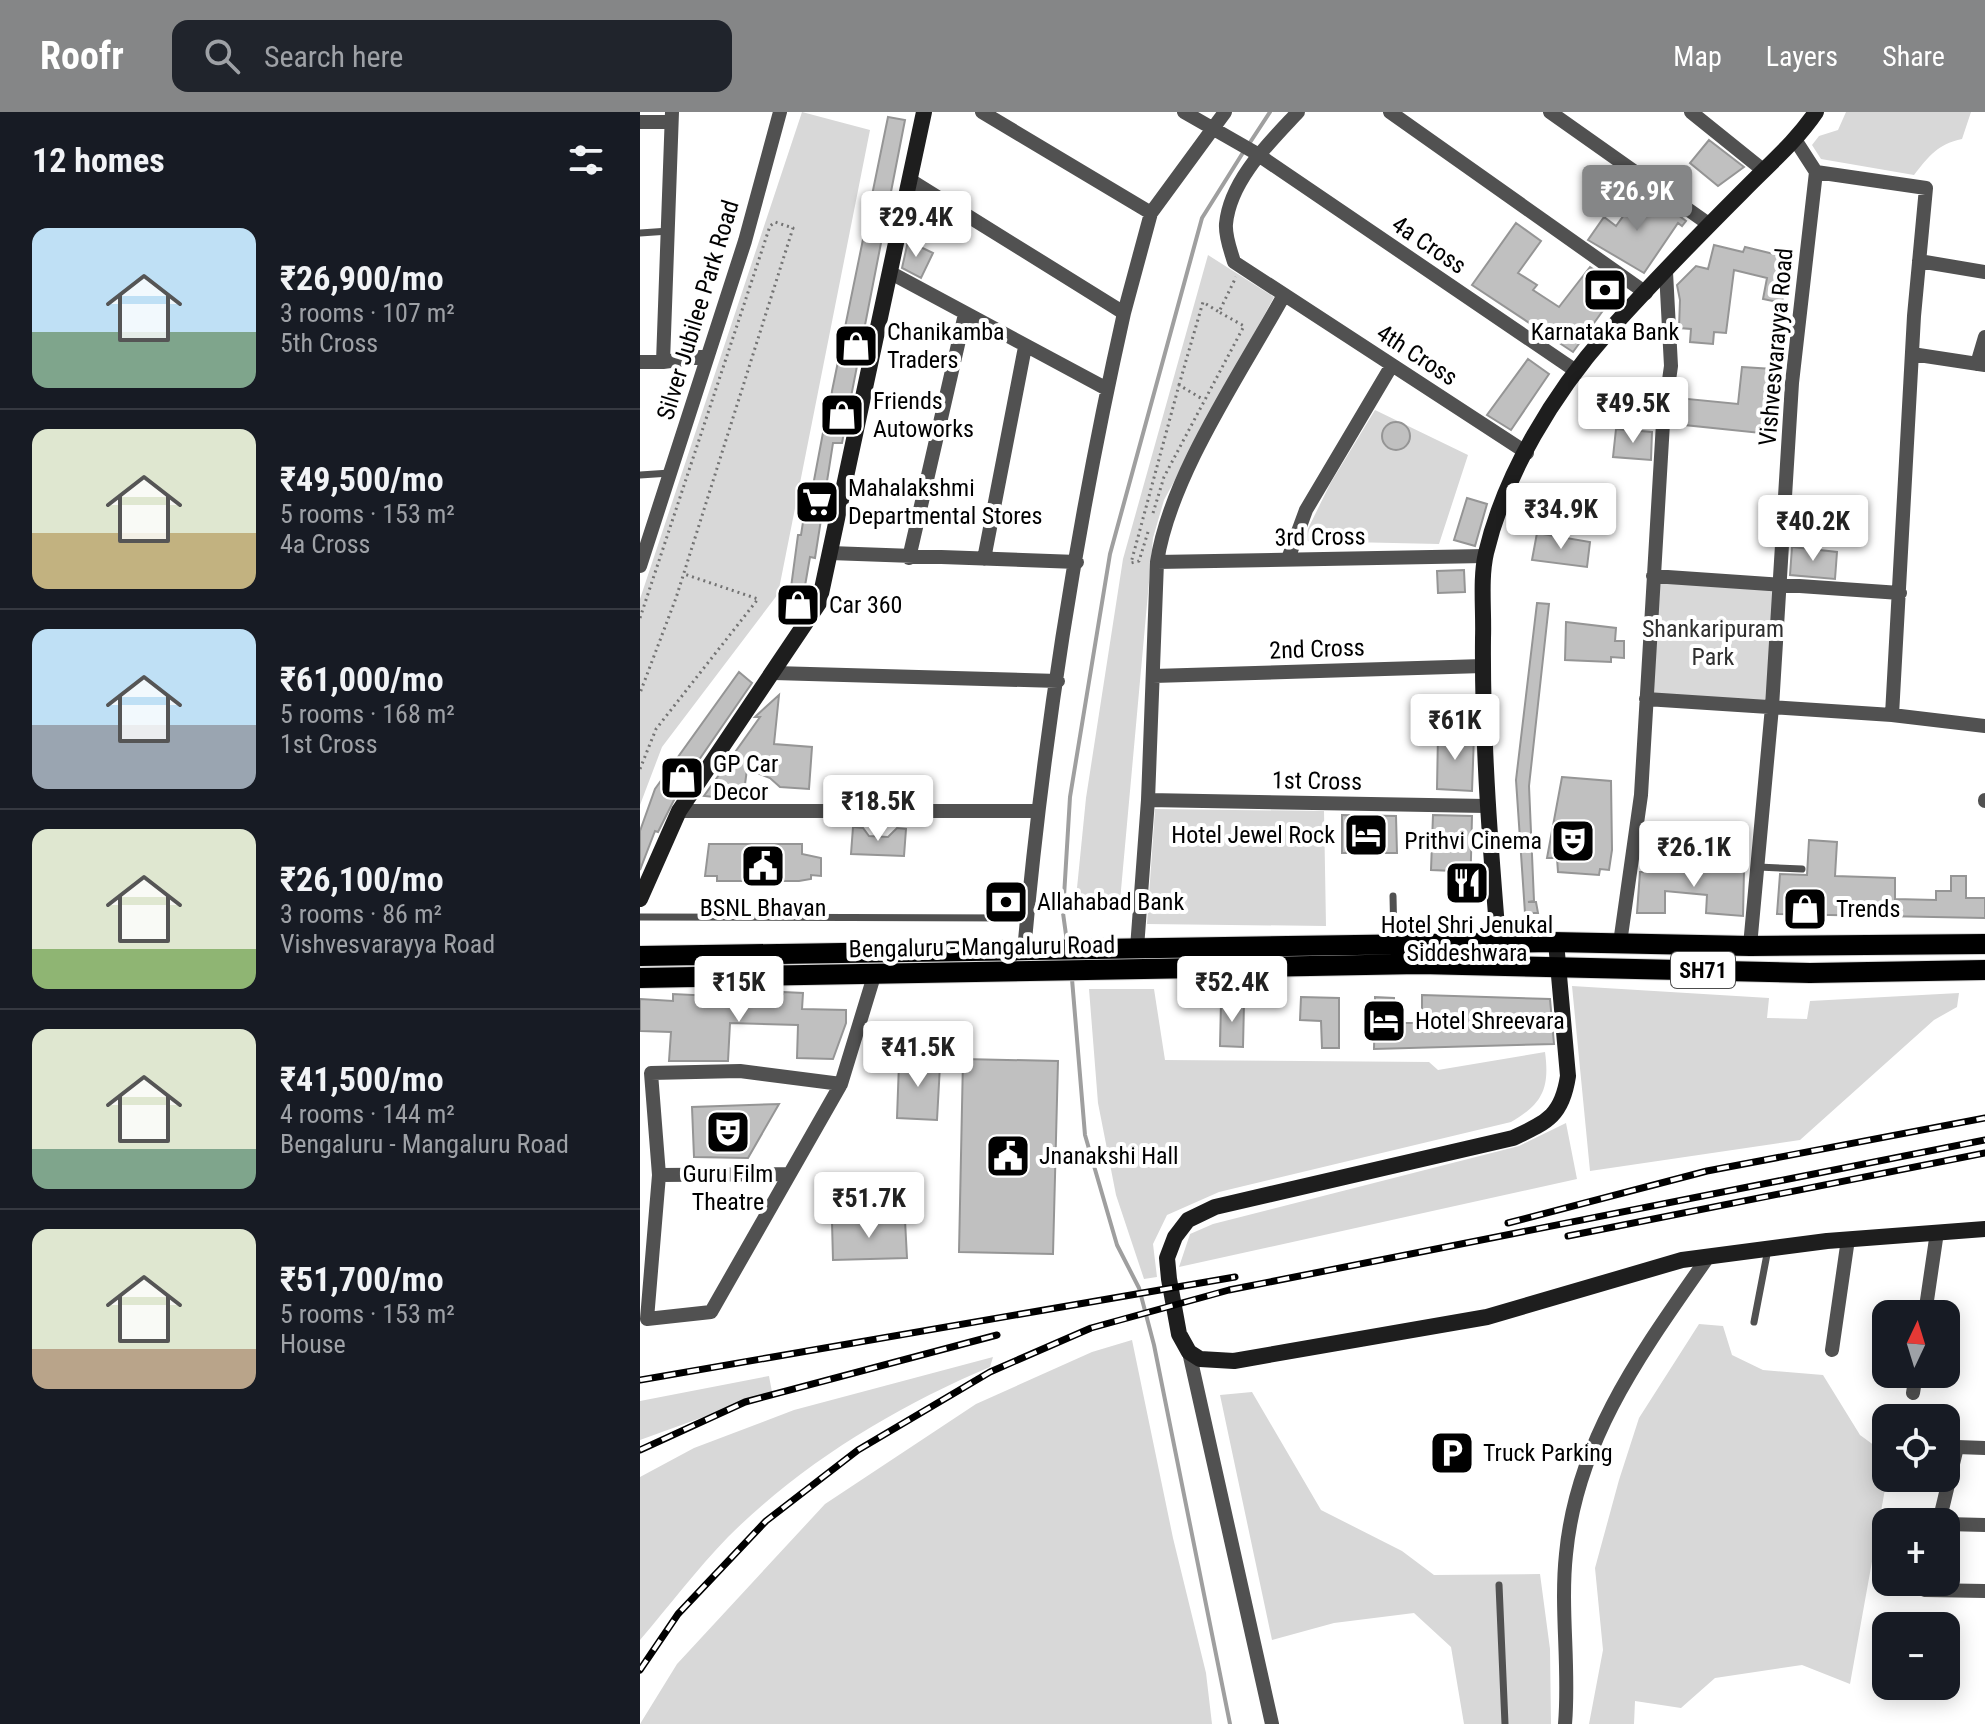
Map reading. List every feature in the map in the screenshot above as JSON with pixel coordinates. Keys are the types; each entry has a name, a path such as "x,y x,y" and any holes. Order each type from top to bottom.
{"main road":[{"name":"SH71","path":"1498,943 1750,946 1985,944"},
{"name":"Bengaluru - Mangaluru Road","path":"1108,960 1137,948 1498,943"},
{"path":"1749,971 1750,946"},
{"name":"Bengaluru - Mangaluru Road","path":"640,956 1032,962"},
{"name":"SH71","path":"1032,962 1108,960"},
{"name":"Bengaluru - Mangaluru Road","path":"1108,960 1500,964"},
{"name":"Bengaluru - Mangaluru Road","path":"640,978 874,976 1032,962"},
{"name":"SH71","path":"1500,964 1749,971 1985,970"}],"street":[{"name":"Silver Jubilee Park Road","path":"640,566 708,356 780,112"},
{"path":"640,899 679,811 819,603 924,112"},
{"path":"982,112 1151,213"},
{"name":"4a Cross","path":"1184,112 1256,154 1576,371"},
{"path":"1032,962 1027,918 1037,811 1107,389 1124,313 1151,213 1218,131 1225,112"},
{"name":"4th Cross","path":"1298,112 1256,154 1231,207 1226,224 1234,262 1527,453"},
{"path":"1390,112 1646,293"},
{"path":"1550,112 1710,225"},
{"path":"1691,112 1763,170"},
{"path":"1500,964 1486,806 1483,666 1485,556 1500,506 1549,409 1576,371 1710,225 1796,141 1816,112"},
{"path":"640,122 672,117 663,362"},
{"path":"1796,141 1816,172 1926,188 1912,354 1892,715"},
{"name":"Vishvesvarayya Road","path":"1750,946 1772,707 1792,383 1816,172"},
{"path":"910,180 1124,313"},
{"path":"1919,261 1985,272"},
{"path":"1620,943 1641,795 1663,423 1671,366 1666,272"},
{"path":"891,273 1107,389"},
{"path":"1137,948 1148,800 1157,562 1161,531 1178,488 1284,295"},
{"path":"909,558 965,314"},
{"path":"1912,354 1981,364 1985,337"},
{"path":"984,559 1025,347"},
{"path":"640,362 708,356"},
{"path":"1288,559 1306,510 1392,365"},
{"path":"830,553 1077,562"},
{"name":"3rd Cross","path":"1157,562 1485,556"},
{"path":"1653,576 1900,593"},
{"name":"2nd Cross","path":"1153,676 1483,666"},
{"path":"774,673 1058,681"},
{"path":"1646,699 1892,715 1985,726"},
{"name":"1st Cross","path":"1148,800 1486,806"},
{"path":"679,811 1037,811"},
{"path":"1272,1724 1189,1352 1179,1334 1167,1258 1175,1237 1188,1220 1215,1207 1513,1138 1547,1121 1565,1096 1568,1076 1556,942"},
{"path":"841,1084 740,1071 651,1073 659,1175 644,1320 711,1312 841,1084 874,976"},
{"path":"659,1175 788,1174"},
{"path":"1189,1352 1200,1359 1234,1361 1487,1317 1667,1264 1848,1239 1985,1229"},
{"path":"1927,1300 1937,1232"},
{"path":"1832,1350 1848,1239"},
{"path":"1565,1724 1565,1558 1569,1528 1592,1444 1624,1379 1708,1257"},
{"path":"1913,1393 1914,1388"},
{"path":"1942,1508 1957,1447 1985,1448"},
{"path":"1960,1524 1985,1525"},
{"path":"1960,1591 1985,1591"}],"lane":[{"path":"640,233 669,231"},
{"path":"640,475 670,473"},
{"path":"1758,867 1802,869"},
{"path":"1393,896 1394,944"},
{"path":"640,917 1027,918"},
{"path":"1754,1322 1768,1249"},
{"path":"1499,1585 1505,1724"}],"path":[{"path":"640,618 770,226 775,222 793,228 684,574 640,693"},
{"path":"1219,312 1238,274"},
{"path":"1203,302 1244,326 1164,477 1139,561 1131,563 1179,385 1203,302"},
{"path":"1179,385 1204,400"},
{"path":"640,769 656,729 758,599 684,574"}],"green space":[{"path":"802,112 870,130 778,594 662,747 640,805 640,599"},
{"path":"1846,112 1971,112 1962,139 1946,144 1935,152 1914,175 1821,159 1812,145 1819,136 1838,130"},
{"path":"1208,255 1274,297 1164,500 1153,538 1120,901 1076,898 1086,798 1123,559"},
{"path":"1375,410 1468,455 1439,544 1302,541 1330,484"},
{"name":"Shankaripuram Park","path":"1659,582 1775,590 1767,702 1653,696"},
{"path":"1155,809 1324,811 1326,926 1147,924"},
{"path":"1572,986 1769,998 1767,1018 1807,1019 1810,1001 1959,993 1957,1007 1934,1020 1800,1140 1590,1171"},
{"path":"1089,989 1154,989 1165,1060 1429,1062 1438,1070 1545,1052 1545,1086 1537,1102 1511,1122 1219,1192 1167,1215 1153,1244 1157,1277 1144,1279 1116,1195 1098,1103"},
{"path":"1566,1123 1577,1179 1179,1267 1190,1234 1213,1224 1519,1146"},
{"path":"1699,1324 1723,1326 1732,1355 1763,1370 1823,1375 1860,1435 1872,1444 1872,1492 1884,1492 1882,1508 1872,1508 1872,1562 1850,1684 1802,1665 1715,1678 1681,1708 1635,1701 1634,1724 1589,1724 1603,1650 1595,1568 1639,1418"},
{"path":"1132,1340 1173,1538 1206,1673 1212,1724 640,1724 677,1664 825,1504 976,1404 1092,1352"},
{"path":"993,1357 990,1367 885,1419 786,1485 728,1537 640,1640 640,1477 694,1448 794,1410"},
{"path":"769,1376 772,1392 640,1440 640,1401"},
{"path":"1252,1392 1321,1510 1402,1551 1434,1575 1540,1574 1550,1649 1551,1724 1464,1724 1451,1647 1414,1613 1334,1623 1272,1640 1220,1395"}],"building":[{"path":"888,117 905,120 842,443 833,443 815,558 810,557 801,609 788,610 798,535 801,535 808,490 812,491 825,422 828,422"},
{"path":"1709,140 1744,167 1718,186 1690,163"},
{"path":"1639,194 1665,213 1669,208 1686,221 1682,226 1678,223 1644,273 1588,240 1604,217 1616,226"},
{"path":"1516,223 1541,241 1518,273 1537,285 1533,290 1559,307 1590,267 1620,287 1573,352 1472,285"},
{"path":"908,241 933,253 921,278 902,268"},
{"path":"1714,245 1743,252 1745,247 1790,258 1782,303 1763,299 1767,278 1734,270 1726,333 1714,332 1713,344 1690,342 1691,329 1679,328 1677,285 1696,266 1708,269"},
{"path":"1528,359 1549,374 1511,430 1487,415"},
{"path":"1742,367 1773,369 1770,434 1675,424 1678,398 1738,404"},
{"path":"1396,422 1406,426 1410,436 1406,446 1396,450 1386,446 1382,436 1386,426"},
{"path":"1616,429 1652,432 1651,460 1613,457"},
{"path":"1467,498 1487,504 1475,546 1454,540"},
{"path":"1537,533 1590,542 1587,567 1532,560"},
{"path":"1792,547 1837,552 1835,579 1790,575"},
{"path":"1464,570 1465,592 1438,593 1437,571"},
{"path":"1537,603 1549,604 1529,786 1534,901 1528,902 1536,902 1538,913 1525,913 1516,780"},
{"path":"1566,622 1616,628 1615,641 1624,641 1624,658 1611,657 1611,662 1565,660"},
{"path":"739,672 752,683 681,786 658,832 655,831 640,870 640,831 655,789"},
{"path":"779,695 774,744 812,747 809,789 780,787 770,778 747,769 743,800 704,796 760,717 755,717"},
{"path":"1438,734 1474,735 1472,791 1437,789"},
{"path":"1562,777 1611,781 1612,850 1609,870 1600,869 1599,875 1558,872 1557,858 1547,858"},
{"path":"1342,815 1396,816 1397,853 1342,853"},
{"path":"1433,815 1472,816 1470,899 1454,898 1454,871 1431,870"},
{"path":"853,827 863,828 869,836 888,837 897,828 906,829 904,856 851,854"},
{"path":"1809,840 1837,842 1835,876 1895,878 1895,899 1936,900 1936,891 1951,891 1951,876 1966,876 1966,898 1985,898 1985,918 1777,914 1780,874 1807,875"},
{"name":"BSNL Bhavan","path":"709,844 802,844 802,854 821,858 821,876 811,875 811,879 799,881 717,881 717,876 705,876"},
{"path":"1670,865 1744,870 1743,916 1706,913 1707,895 1665,891 1665,913 1637,913 1640,872 1670,871"},
{"path":"803,993 802,1009 846,1010 846,1023 833,1059 797,1058 798,1025 730,1023 728,1061 669,1061 671,1032 640,1031 640,999 673,1001 673,994 734,997"},
{"path":"1422,995 1550,999 1554,1044 1374,1049 1375,997 1394,998 1394,1023 1422,1023"},
{"path":"1301,997 1339,998 1339,1048 1322,1048 1321,1021 1300,1020"},
{"path":"1221,1002 1244,1003 1243,1047 1220,1046"},
{"path":"912,1053 930,1054 929,1065 940,1065 937,1120 897,1118 899,1063 912,1064"},
{"name":"Jnanakshi Hall","path":"963,1059 1058,1061 1053,1254 959,1252"},
{"name":"Guru Film Theatre","path":"779,1104 748,1158 694,1157 692,1107"},
{"path":"905,1220 907,1258 833,1260 832,1222"}],"waterway":[{"path":"1249,144 1270,112"},
{"path":"1067,942 1063,913 1070,797 1110,554 1202,218 1244,151"},
{"path":"1072,979 1085,1135 1117,1245 1139,1288 1154,1345 1230,1724"}],"railway":[{"path":"1508,1223 1707,1171 1985,1118"},
{"path":"640,1670 678,1614 766,1521 858,1450 990,1372 1091,1328 1229,1290 1985,1140"},
{"path":"1568,1236 1985,1153"},
{"path":"640,1380 1235,1277"},
{"path":"640,1450 745,1402 997,1335"}],"place":[{"name":"Karnataka Bank","path":"1605,290"},
{"name":"Chanikamba Traders","path":"856,346"},
{"name":"Friends Autoworks","path":"842,415"},
{"name":"Mahalakshmi Departmental Stores","path":"817,502"},
{"name":"Car 360","path":"798,605"},
{"name":"GP Car Decor","path":"682,778"},
{"name":"Hotel Jewel Rock","path":"1366,835"},
{"name":"Prithvi Cinema","path":"1573,841"},
{"name":"BSNL Bhavan","path":"763,866"},
{"name":"Hotel Shri Jenukal Siddeshwara","path":"1467,883"},
{"name":"Allahabad Bank","path":"1006,902"},
{"name":"Trends","path":"1805,909"},
{"name":"Hotel Shreevara","path":"1384,1021"},
{"name":"Guru Film Theatre","path":"728,1132"},
{"name":"Jnanakshi Hall","path":"1008,1156"},
{"name":"Truck Parking","path":"1452,1453"}]}
